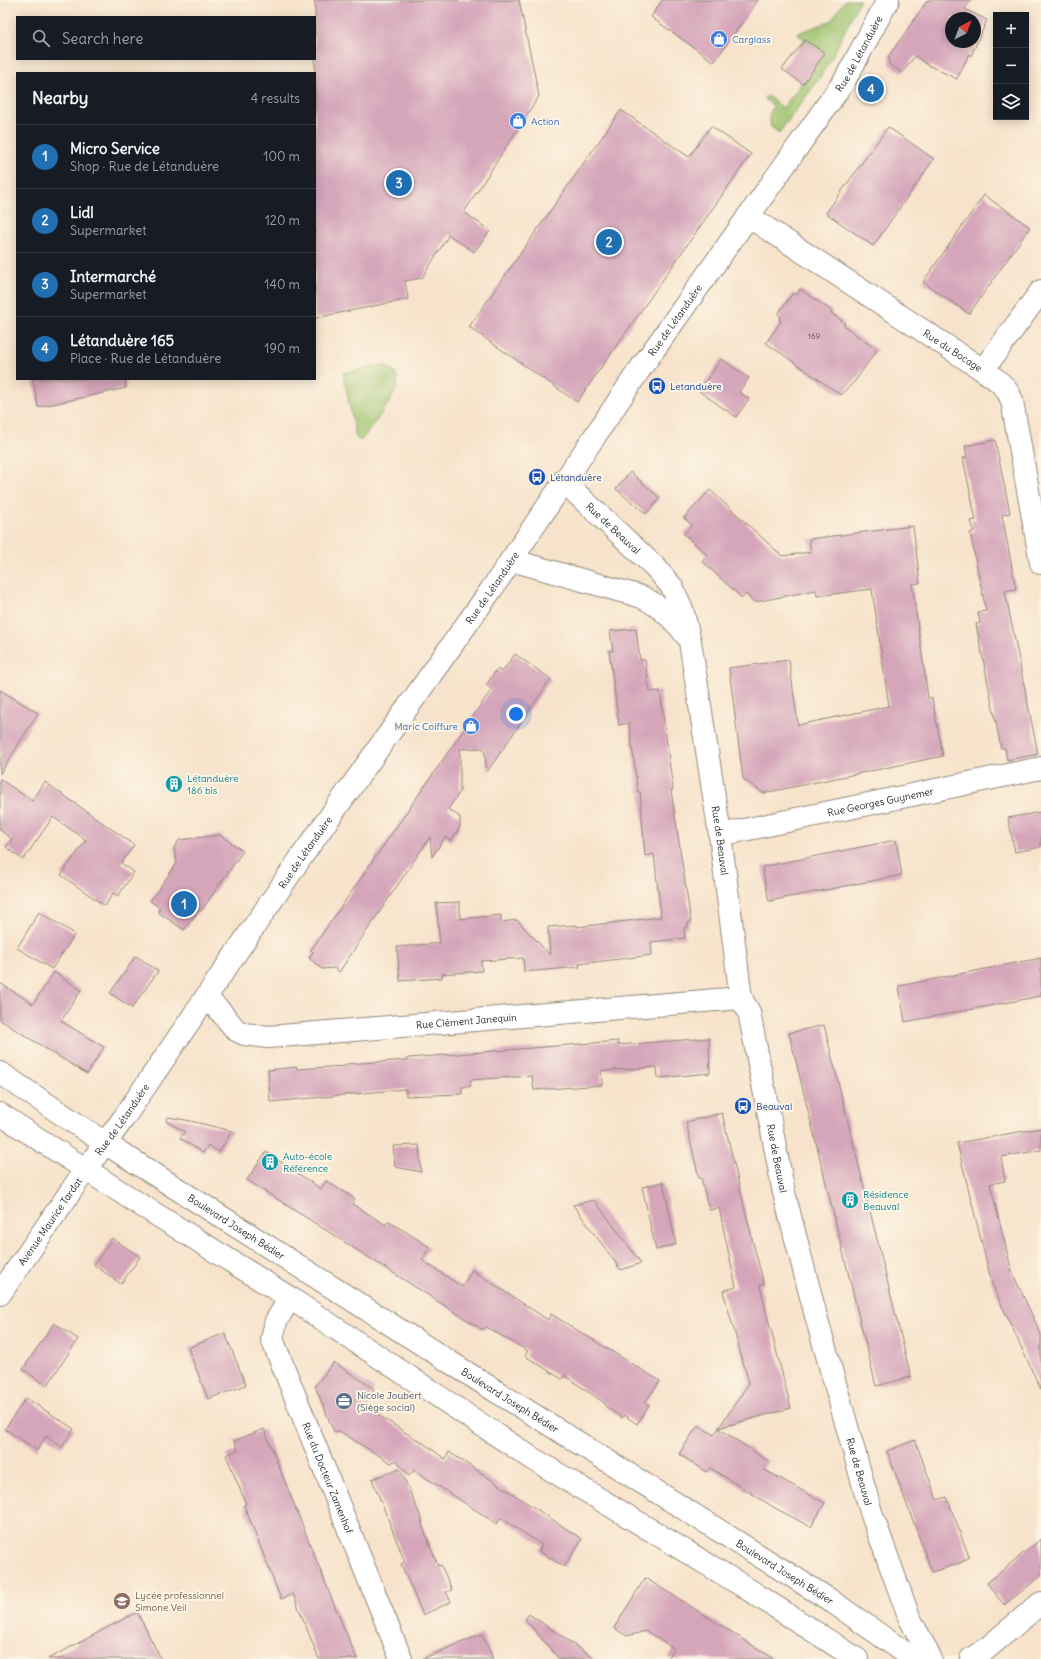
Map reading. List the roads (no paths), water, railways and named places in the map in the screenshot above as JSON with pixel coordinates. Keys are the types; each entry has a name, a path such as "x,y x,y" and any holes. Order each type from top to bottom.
{"street":[{"name":"Rue de Létanduère","path":"86,1169 206,998 302,856 511,560 638,372 845,80 888,0"},
{"name":"Rue du Bocage","path":"748,216 984,370 1005,387 1012,401 1041,563"},
{"path":"984,370 1041,290"},
{"name":"Rue de Beauval","path":"563,481 655,567 672,587 682,609 690,641 720,836 741,998 749,1012 788,1208 816,1316 871,1512 909,1617 931,1659"},
{"path":"511,560 642,596 669,615 690,641"},
{"name":"Rue Georges Guynemer","path":"720,836 1041,768"},
{"name":"Rue Clément Janequin","path":"206,998 220,1011 236,1030 244,1034 268,1037 741,998"},
{"name":"Boulevard Joseph Bédier","path":"0,1073 105,1143 486,1385 830,1600 914,1659"},
{"path":"0,1114 290,1298 530,1457 743,1586 857,1659"},
{"name":"Avenue Maurice Tardat","path":"0,1294 86,1169"},
{"name":"Rue du Docteur Zamenhof","path":"290,1298 276,1321 272,1339 401,1659"},
{"path":"971,1659 985,1650 1041,1603"}],"place":[{"name":"Carglass","path":"719,39"},
{"name":"Létanduère 165","path":"871,89"},
{"name":"Action","path":"518,121"},
{"name":"Intermarché","path":"399,183"},
{"name":"Lidl","path":"609,242"},
{"name":"Letanduère","path":"657,386"},
{"name":"Létanduère","path":"537,477"},
{"name":"Maric Coiffure","path":"471,726"},
{"name":"Létanduère 186 bis","path":"174,784"},
{"name":"Micro Service","path":"184,904"},
{"name":"Beauval","path":"743,1106"},
{"name":"Auto-école Référence","path":"270,1162"},
{"name":"Résidence Beauval","path":"850,1200"},
{"name":"Nicole Joubert (Siège social)","path":"344,1401"},
{"name":"Lycée professionnel Simone Veil","path":"122,1601"}]}
